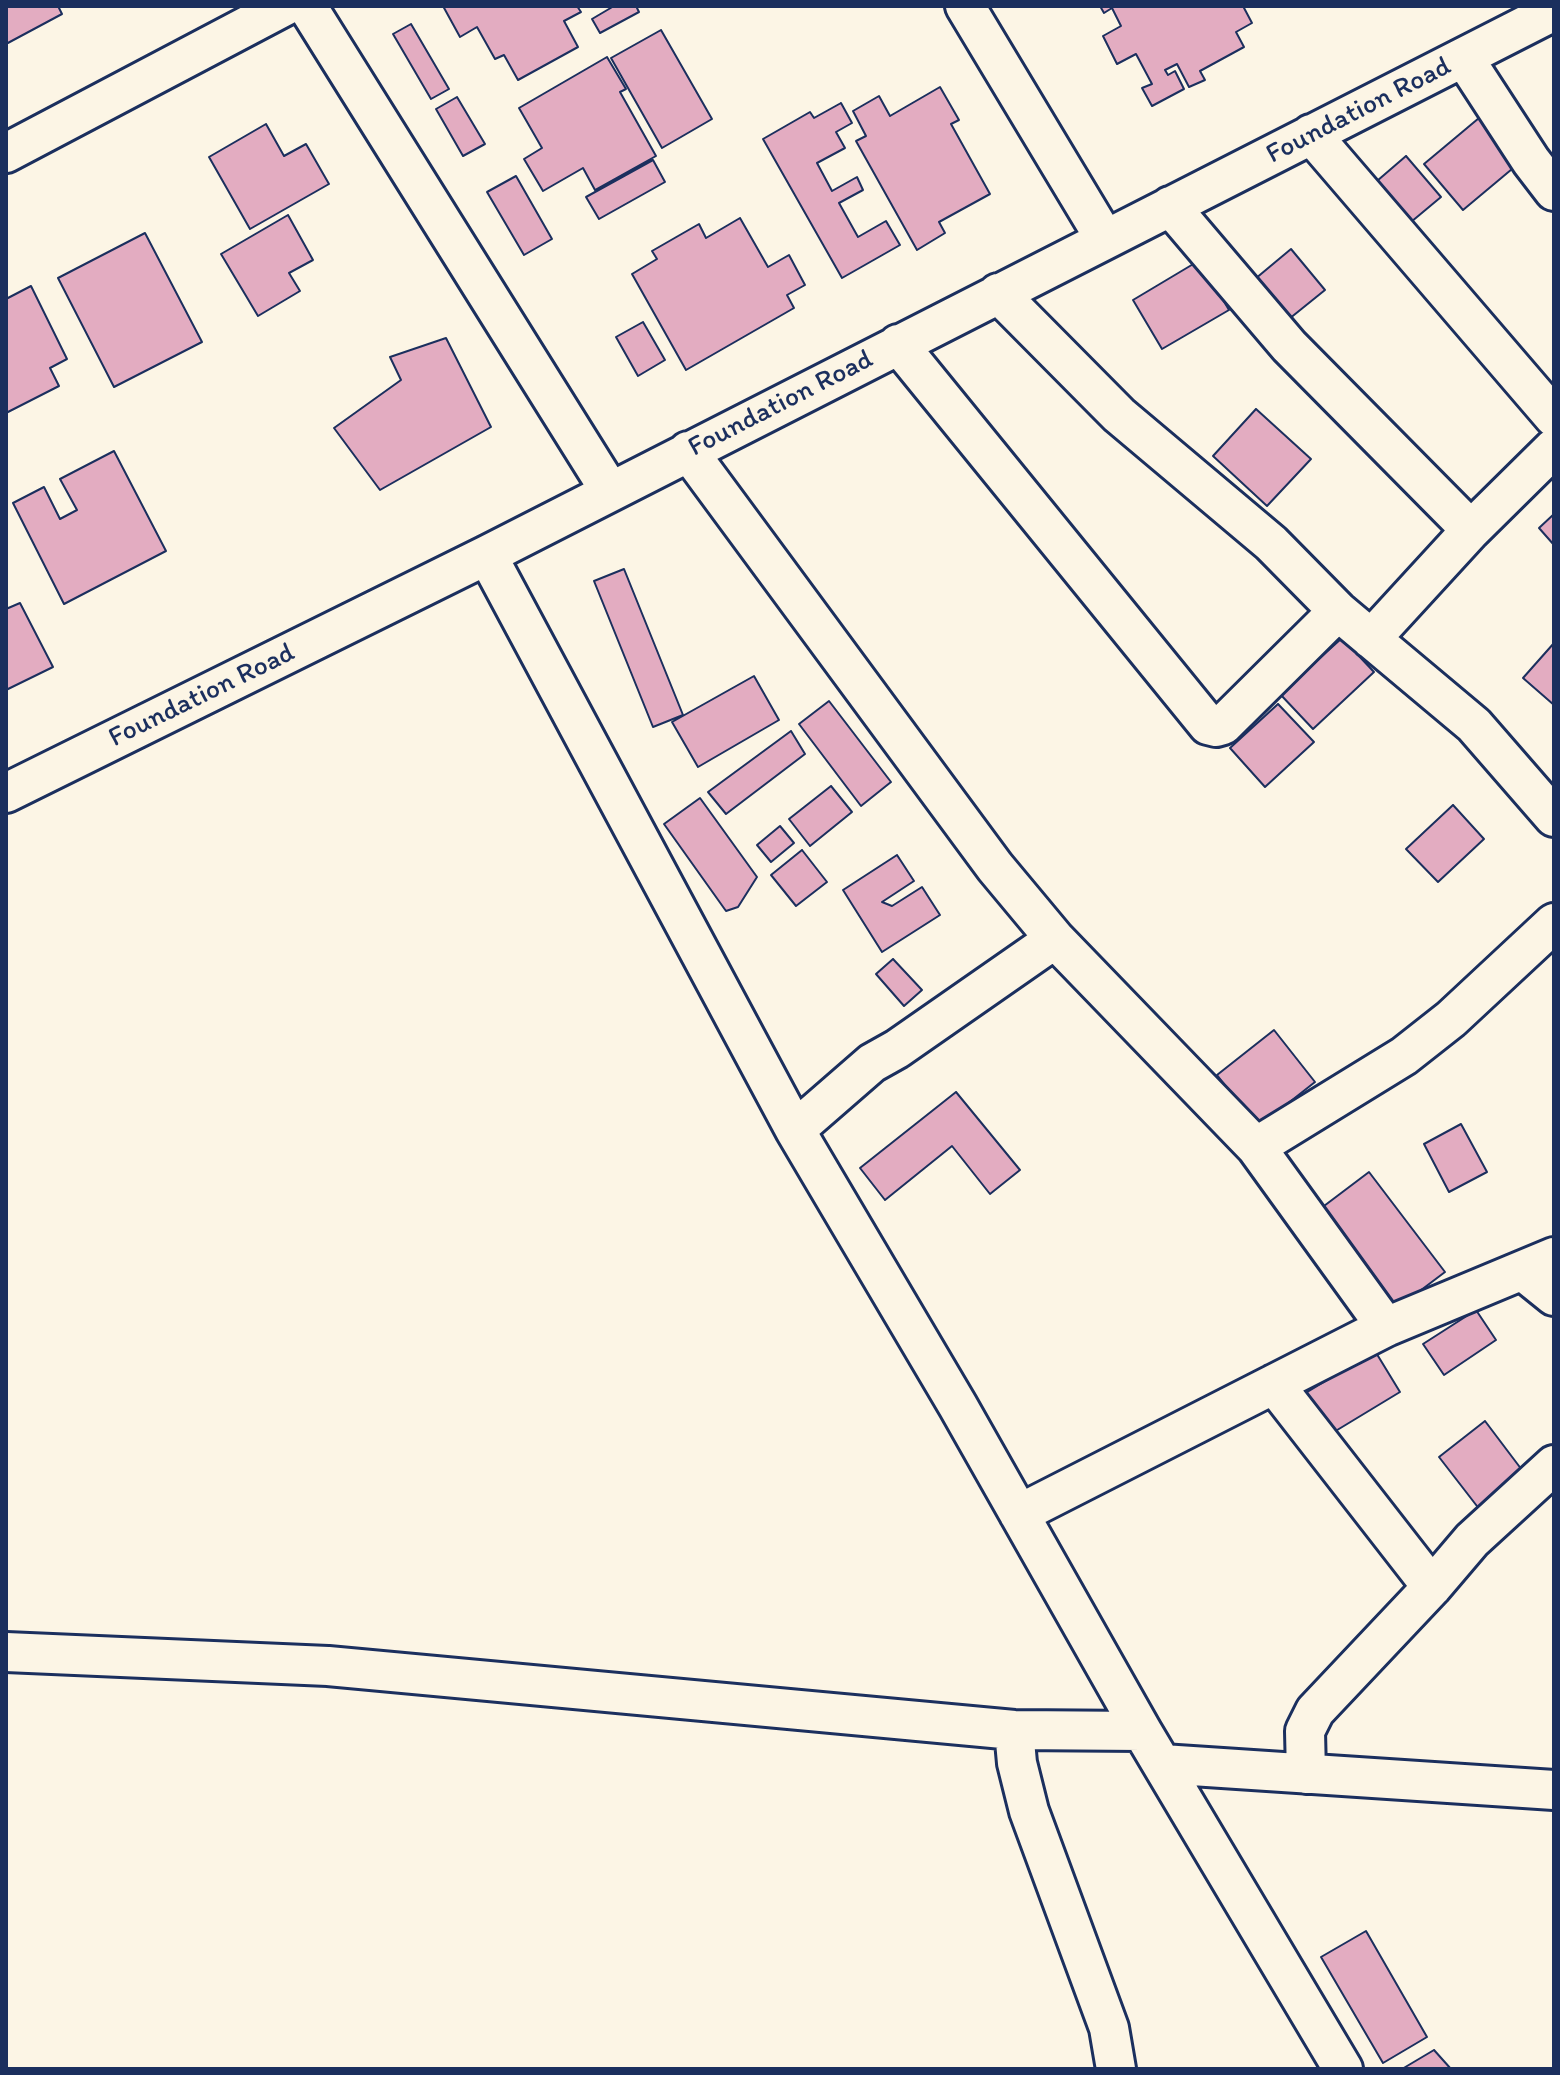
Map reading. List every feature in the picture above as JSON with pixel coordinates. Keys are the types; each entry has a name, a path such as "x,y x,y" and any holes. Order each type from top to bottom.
{"street":[{"path":"6,153 285,6"},
{"path":"307,6 610,491"},
{"path":"965,6 1105,239"},
{"name":"Foundation Road","path":"6,793 487,555 1554,11"},
{"path":"1464,58 1554,191"},
{"path":"1311,134 1554,417"},
{"path":"1170,206 1289,346 1471,530"},
{"path":"998,293 1119,415 1271,543 1338,611 1474,725 1554,817"},
{"path":"898,344 1208,725 1223,725 1338,611"},
{"path":"1371,639 1471,530 1554,448"},
{"path":"688,451 995,867 1055,939 1256,1147 1386,1327"},
{"path":"487,555 795,1130 1142,1731 1343,2069"},
{"path":"1256,1147 1404,1056 1451,1019 1554,923"},
{"path":"795,1130 872,1063 897,1049 1055,939"},
{"path":"1019,1514 1386,1327 1538,1264 1554,1296"},
{"path":"1274,1384 1432,1587"},
{"path":"1306,1774 1305,1731 1315,1711 1472,1540 1554,1465"},
{"path":"6,1652 328,1666 1014,1730 1142,1731"},
{"path":"1014,1730 1017,1763 1029,1811 1109,2028 1116,2069"},
{"path":"1162,1764 1554,1790"}],"building":[{"path":"6,6 58,6 62,14 6,44"},
{"path":"443,6 577,6 581,12 564,21 578,47 518,80 504,55 495,59 477,27 460,37"},
{"path":"614,6 636,6 639,12 600,33 592,19"},
{"path":"1100,6 1243,6 1252,23 1236,32 1244,47 1200,71 1205,80 1189,87 1177,64 1165,70 1168,75 1175,71 1184,89 1152,106 1142,88 1152,84 1136,54 1117,64 1103,36 1121,26 1112,8 1104,13"},
{"path":"411,24 449,89 431,99 393,34"},
{"path":"661,30 712,119 662,148 611,58"},
{"path":"607,57 626,89 620,92 656,156 595,190 583,168 543,191 524,159 542,148 519,108"},
{"path":"940,87 959,120 951,124 990,194 939,222 945,233 917,250 856,141 866,136 853,111 879,96 890,116"},
{"path":"457,97 485,144 463,156 436,109"},
{"path":"841,103 852,123 836,132 845,148 817,163 832,191 857,177 863,190 839,203 858,237 886,221 900,245 842,278 763,139 810,112 814,118"},
{"path":"1479,118 1518,164 1463,210 1424,164"},
{"path":"266,124 284,156 306,144 329,184 250,229 209,157"},
{"path":"1406,156 1441,197 1405,227 1370,187"},
{"path":"653,160 665,182 599,219 586,197"},
{"path":"516,176 552,239 524,255 487,192"},
{"path":"288,215 313,260 289,273 300,291 258,316 221,254"},
{"path":"740,218 768,267 789,255 805,285 787,295 794,308 686,370 632,274 657,259 652,251 699,224 706,238"},
{"path":"145,233 202,342 114,387 58,278"},
{"path":"1291,249 1325,290 1289,319 1255,279"},
{"path":"1200,260 1229,310 1162,349 1133,300"},
{"path":"31,286 67,359 50,368 59,386 6,413 6,299"},
{"path":"643,322 665,360 638,376 616,337"},
{"path":"446,338 491,427 380,490 334,428 401,380 390,357"},
{"path":"1256,409 1311,459 1267,506 1213,456"},
{"path":"114,451 166,551 64,604 13,503 44,487 60,519 77,510 60,479"},
{"path":"1554,514 1554,545 1539,528"},
{"path":"624,569 683,715 653,727 594,581"},
{"path":"20,603 53,667 6,690 6,609"},
{"path":"1342,638 1374,672 1313,729 1280,694"},
{"path":"1554,643 1554,705 1523,678"},
{"path":"754,676 779,720 698,767 672,722"},
{"path":"829,701 891,782 861,806 799,724"},
{"path":"1278,704 1314,742 1265,787 1230,748"},
{"path":"791,731 805,754 726,814 708,792"},
{"path":"831,786 852,812 810,846 789,819"},
{"path":"700,798 757,877 738,907 726,911 664,824"},
{"path":"1453,805 1484,839 1438,882 1406,849"},
{"path":"780,826 794,843 771,862 757,845"},
{"path":"802,850 827,882 796,906 771,875"},
{"path":"897,855 914,881 882,902 892,906 922,887 940,915 882,952 843,890"},
{"path":"893,959 922,990 904,1006 876,974"},
{"path":"1274,1030 1315,1082 1258,1127 1217,1075"},
{"path":"956,1092 1020,1170 990,1194 952,1146 885,1200 860,1168"},
{"path":"1461,1124 1487,1172 1449,1192 1424,1144"},
{"path":"1369,1172 1445,1272 1396,1309 1320,1209"},
{"path":"1476,1310 1496,1340 1444,1375 1423,1344"},
{"path":"1375,1351 1400,1392 1324,1438 1299,1397"},
{"path":"1485,1421 1525,1474 1480,1510 1439,1457"},
{"path":"1366,1931 1427,2037 1383,2063 1321,1957"},
{"path":"1434,2050 1451,2069 1402,2069"}]}
